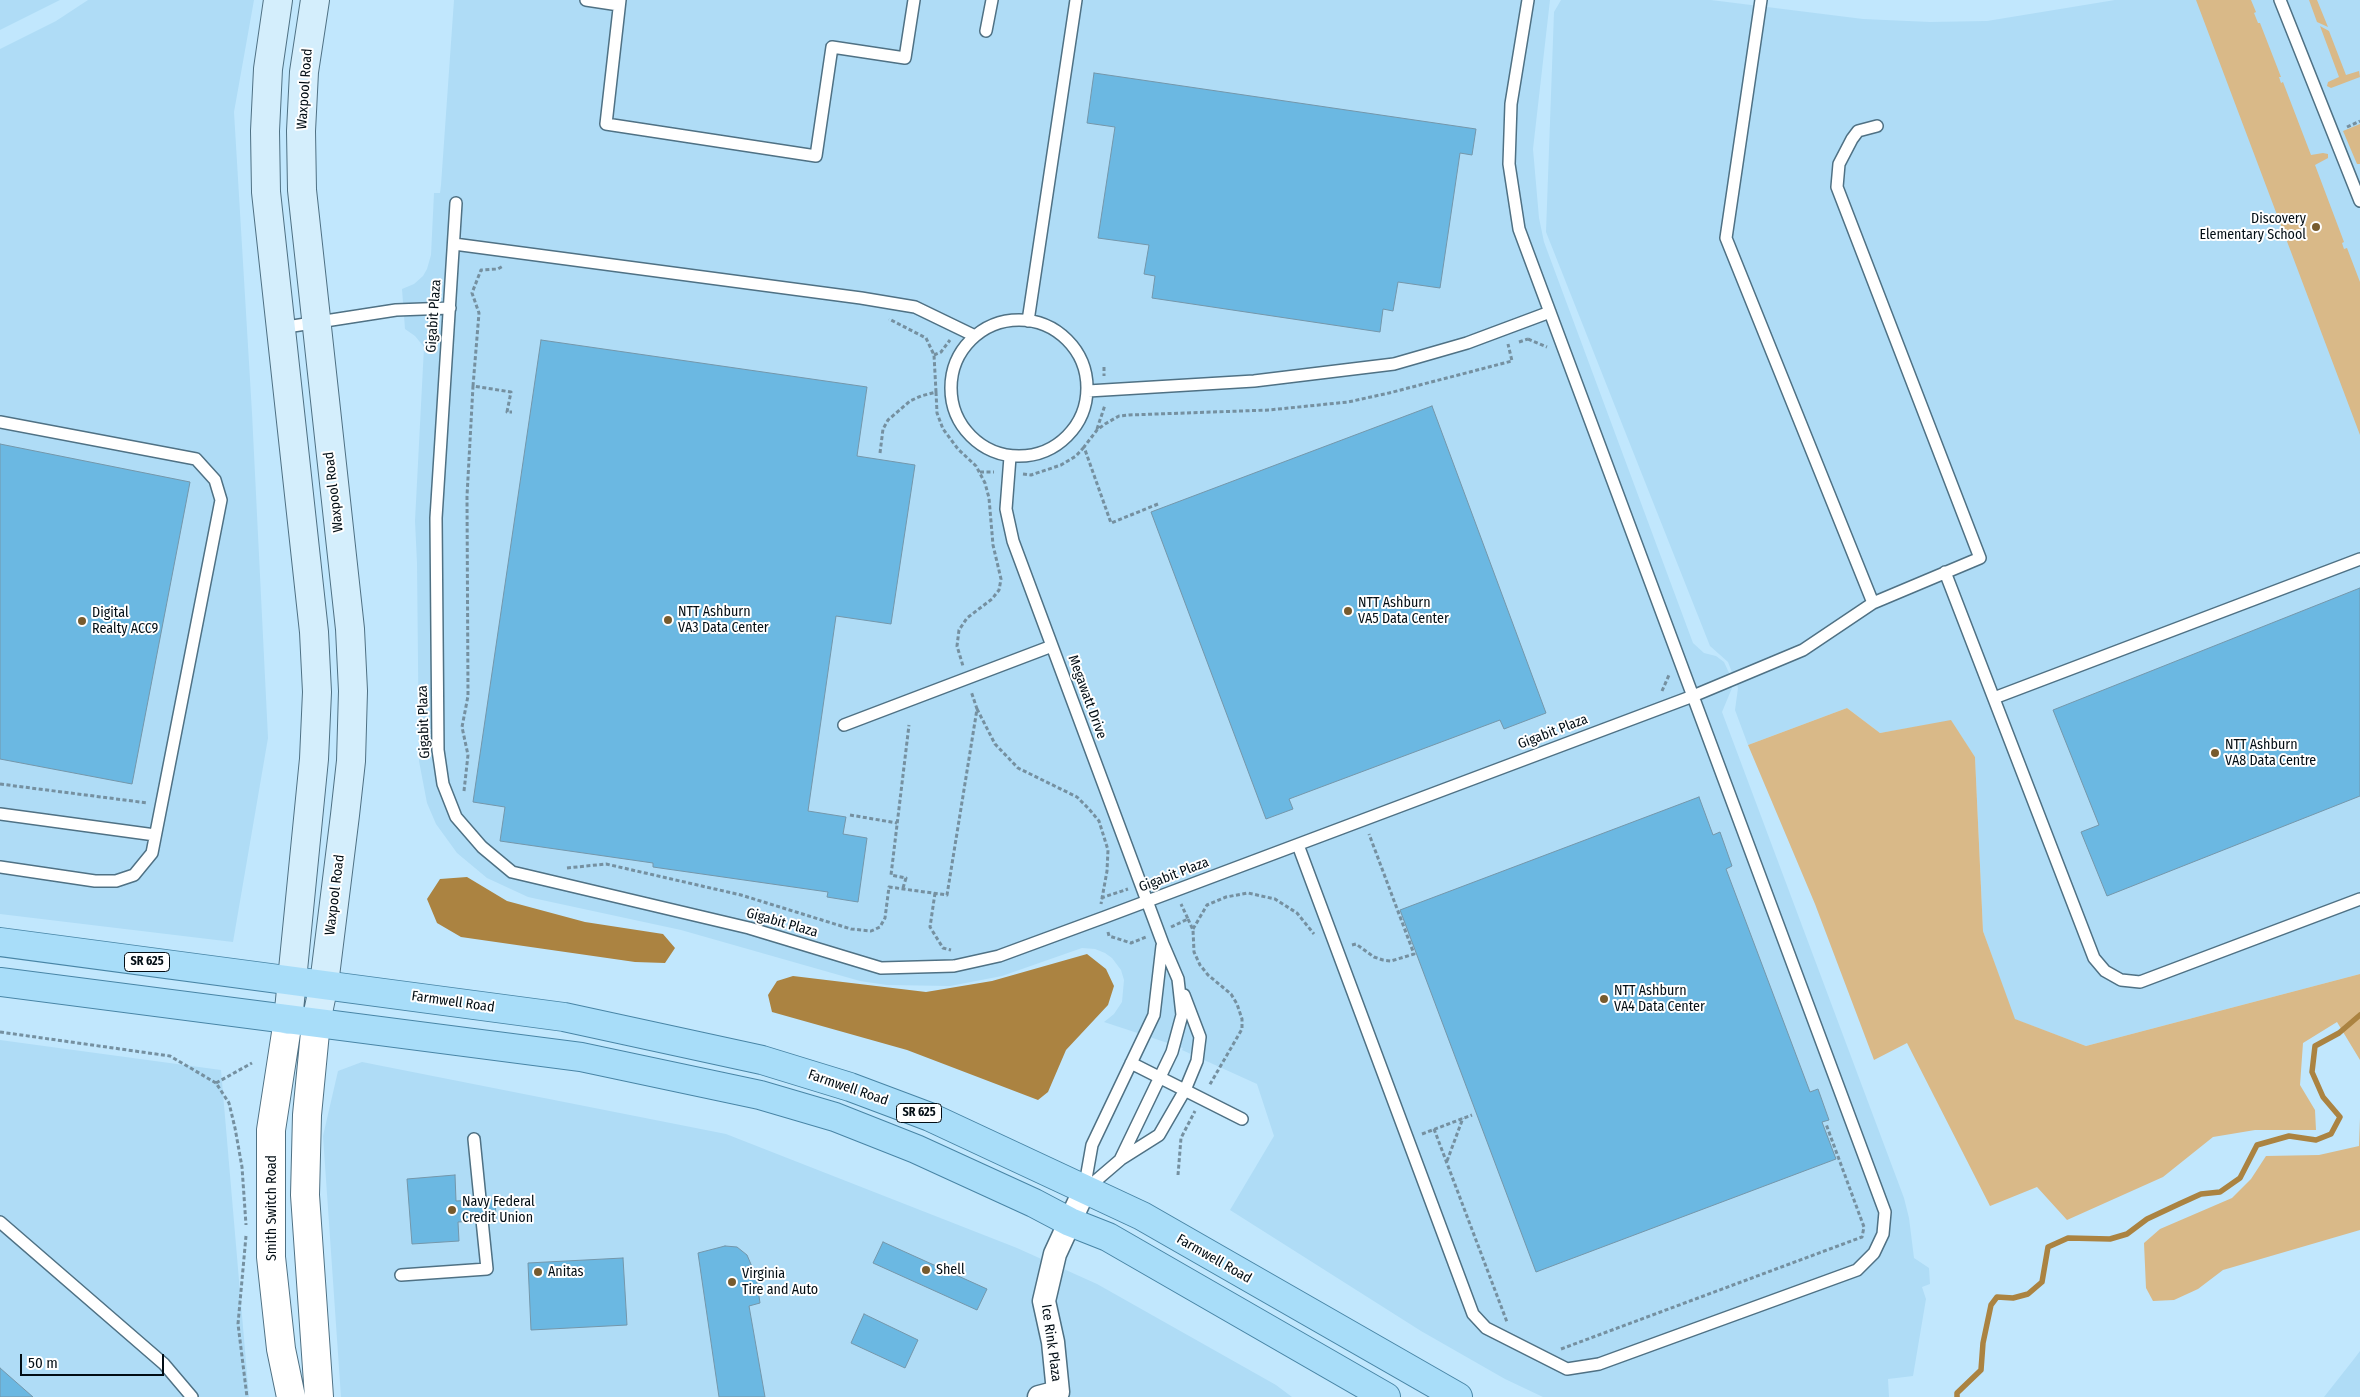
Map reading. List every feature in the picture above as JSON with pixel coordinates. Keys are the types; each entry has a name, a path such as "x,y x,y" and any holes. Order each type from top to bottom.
{"main road":[{"path":"278,0 268,69 265,130 266,192 279,328 313,622 316,692 314,759 294,981 288,1020"},
{"name":"Waxpool Road","path":"314,0 304,72 301,131 302,190 315,323 350,629 353,692 348,788 324,984 316,1022"},
{"name":"SR 625","path":"0,942 324,984"},
{"name":"SR 625","path":"0,982 581,1056 760,1095 835,1117 916,1149 1034,1203 1070,1222 1108,1237 1386,1397"},
{"name":"Farmwell Road","path":"324,984 564,1017 762,1060 850,1087 930,1117 1007,1151 1084,1191 1142,1216 1458,1397"}],"street":[{"name":"Smith Switch Road","path":"288,1020 271,1130 271,1257 281,1349 291,1397"},
{"path":"316,1022 307,1116 305,1195 319,1397"},
{"name":"Ice Rink Plaza","path":"1039,1397 1058,1392 1053,1342 1044,1301 1054,1254 1084,1191"}],"lane":[{"path":"586,0 620,2 606,124 816,156 832,47 905,58 914,0"},
{"path":"986,31 992,0"},
{"path":"1028,321 1076,0"},
{"path":"1298,845 1473,1314 1486,1328 1567,1369 1599,1364 1858,1270 1874,1253 1884,1234 1885,1212 1519,229 1509,164 1511,104 1528,0"},
{"path":"1761,0 1726,238 1873,603"},
{"path":"2280,0 2360,202"},
{"name":"Gigabit Plaza","path":"456,203 436,518 438,750 443,784 456,817 482,847 512,872 750,928 881,968 954,966 999,956 1105,918 1694,696 1804,650 1873,603 1980,558 1837,186 1839,164 1852,139 1858,131 1876,126"},
{"path":"454,244 861,298 915,307 975,336"},
{"path":"279,328 396,310 450,308"},
{"path":"1088,391 1254,381 1394,364 1467,343 1550,312"},
{"path":"1017,320 1028,321 1039,322 1060,333 1076,349 1085,369 1088,391 1083,414 1072,433 1054,447 1033,456 1010,456 988,450 970,437 957,418 951,397 952,374 960,353 975,336 994,324 1017,320"},
{"path":"0,422 196,459 215,480 221,500 152,853 134,875 116,881 95,881 0,867"},
{"name":"Megawatt Drive","path":"1010,456 1006,509 1013,542 1140,885 1178,979"},
{"path":"1994,698 2360,559"},
{"path":"1946,572 2094,958 2105,971 2121,980 2140,982 2360,899"},
{"path":"844,725 1052,646"},
{"path":"0,814 155,835"},
{"path":"1084,1191 1092,1145 1154,1015 1163,944"},
{"path":"1120,1160 1172,1052 1182,1015 1178,979"},
{"path":"1084,1191 1120,1160 1159,1135 1185,1090 1197,1060 1200,1037 1178,979"},
{"path":"1131,1063 1242,1119"},
{"path":"474,1139 480,1199"},
{"path":"401,1276 487,1269 482,1220"},
{"path":"0,1222 164,1364 192,1397"}],"path":[{"path":"2343,128 2360,122"},
{"path":"464,794 468,755 462,727 468,696 467,496 478,313 472,293 482,270 498,269 507,264"},
{"path":"883,316 926,338 934,355 937,413 943,429 958,449 976,466 989,498 993,545 1001,579 999,590 992,599 967,618 959,630 956,646 977,709 995,744 1018,768 1076,797 1099,822 1108,850 1107,871 1101,899 1109,936 1131,944 1188,919 1174,892"},
{"path":"980,472 1009,472 1031,475 1061,465 1076,456 1097,430 1120,416 1269,410 1348,402 1512,361 1507,345 1528,339"},
{"path":"473,386 511,392 507,412 512,412"},
{"path":"880,453 883,429 888,420 910,402 921,396 936,392"},
{"path":"1084,447 1111,523 1158,504"},
{"path":"562,867 606,864 741,895 864,932 872,931 880,927 884,918 889,886 947,895 977,709"},
{"path":"903,888 906,878 891,875 909,725"},
{"path":"0,784 161,804"},
{"path":"850,815 898,823"},
{"path":"1092,904 1140,885"},
{"path":"935,893 930,921 932,933 943,948 957,950"},
{"path":"1193,930 1207,905 1226,897 1248,893 1275,899 1297,913 1315,937"},
{"path":"0,1032 170,1056 216,1083 229,1103 242,1167 246,1231 238,1324 247,1397"},
{"path":"216,1083 252,1064"},
{"path":"1408,1139 1472,1114"},
{"path":"1446,1162 1464,1118"},
{"path":"1559,1350 1862,1236 1864,1227 1826,1124"},
{"path":"1434,1129 1508,1324"}],"shaded area":[{"path":"0,0 60,0 0,30"},
{"path":"88,0 254,0 234,112 252,413 268,738 233,942 0,914 0,49 56,21"},
{"path":"454,0 1550,0 1533,149 1539,218 1544,242 1693,643 1704,653 1716,656 1724,662 1731,677 1732,688 1722,712 1904,1198 1909,1218 1914,1258 1929,1268 1930,1284 1922,1287 1926,1299 1913,1376 1888,1379 1889,1397 1543,1397 1505,1379 1421,1331 1230,1210 1274,1136 1257,1084 1182,1050 1183,1048 1104,1022 1114,1014 1122,1002 1124,980 1121,970 1112,958 1105,953 1095,949 1082,948 1002,976 950,986 887,985 860,981 681,930 528,897 487,878 457,853 436,824 427,803 419,761 415,521 424,347 415,336 405,329 402,289 414,284 423,276 431,255 434,193 440,193 441,185"},
{"path":"1561,0 1711,0 1863,19 1930,22 1987,21 2115,0 2360,0 2360,974 2086,1046 2014,1019 1983,931 1975,757 1951,721 1880,733 1847,708 1748,745 1735,710 1738,688 1728,662 1710,646 1546,232 1554,12"},
{"path":"2196,0 2251,0 2256,12 2254,13 2258,23 2260,23 2281,77 2279,77 2281,83 2283,82 2311,155 2328,154 2328,158 2315,165 2344,242 2342,243 2344,249 2347,248 2360,282 2360,435"},
{"path":"2309,0 2317,0 2328,27 2317,22"},
{"path":"2320,26 2329,31 2346,75 2359,71 2360,77 2331,88 2327,86 2328,82 2339,77"},
{"path":"2360,124 2360,164 2357,164 2343,131"},
{"path":"1847,708 1880,733 1951,720 1975,757 1983,931 2015,1019 2086,1046 2360,974 2360,1060 2337,1022 2303,1043 2300,1085 2315,1110 2316,1130 2255,1130 2213,1137 2163,1177 2067,1220 2037,1187 1990,1206 1907,1043 1874,1060 1815,904 1748,745"},
{"path":"467,877 507,901 585,922 663,934 675,948 665,963 635,962 461,937 437,923 427,899 440,879"},
{"path":"1087,954 1106,969 1114,986 1108,1005 1066,1050 1048,1092 1038,1100 907,1050 772,1012 768,995 777,981 793,976 926,992 992,981"},
{"path":"0,1040 221,1070 249,1397 0,1397"},
{"path":"362,1062 726,1134 1017,1248 1097,1284 1276,1385 1292,1397 341,1397 323,1136 338,1071"},
{"path":"2360,1118 2360,1230 2223,1270 2198,1289 2174,1300 2153,1301 2146,1288 2144,1243 2160,1229 2232,1198 2251,1179 2266,1156 2319,1155 2359,1146"},
{"path":"2360,1351 2360,1397 2324,1397 2354,1359"}],"building":[{"path":"1094,73 1476,129 1472,155 1460,153 1440,288 1398,282 1393,311 1383,309 1380,332 1152,298 1155,276 1144,274 1149,245 1098,238 1115,127 1087,123"},
{"name":"NTT Ashburn VA3 Data Center","path":"541,340 867,387 857,456 915,465 891,624 836,616 808,811 846,817 843,834 867,838 858,902 827,897 828,892 653,867 653,863 500,841 505,807 473,802"},
{"name":"NTT Ashburn VA5 Data Center","path":"1432,406 1546,713 1504,729 1500,720 1289,799 1293,809 1266,819 1151,512"},
{"name":"Digital Realty ACC9","path":"0,444 190,482 132,784 0,759"},
{"name":"NTT Ashburn VA8 Data Centre","path":"2360,588 2360,796 2107,896 2081,832 2099,825 2053,710"},
{"name":"NTT Ashburn VA4 Data Center","path":"1699,797 1713,835 1720,832 1732,866 1726,869 1810,1092 1818,1089 1829,1120 1822,1122 1836,1159 1536,1272 1400,910"},
{"name":"Navy Federal Credit Union","path":"455,1175 456,1201 473,1200 474,1204 480,1206 485,1205 487,1199 495,1198 496,1219 490,1220 488,1215 481,1213 475,1217 475,1221 458,1222 459,1241 412,1244 407,1179"},
{"path":"883,1242 987,1289 977,1310 873,1263"},
{"path":"725,1246 737,1247 747,1255 756,1276 760,1303 749,1306 765,1397 719,1397 698,1253"},
{"path":"623,1258 627,1325 531,1330 528,1263"},
{"path":"864,1314 918,1340 905,1368 851,1343"},
{"path":"0,1368 33,1397 0,1397"}],"waterway":[{"path":"1957,1397 1957,1393 1981,1370 1983,1343 1991,1305 1997,1297 2013,1298 2028,1294 2042,1282 2048,1247 2068,1238 2110,1239 2127,1234 2147,1219 2201,1194 2220,1192 2240,1178 2257,1145 2289,1136 2316,1140 2331,1134 2340,1117 2323,1097 2312,1072 2315,1046 2339,1033 2360,1015"}],"place":[{"name":"Discovery Elementary School","path":"2316,227"},
{"name":"NTT Ashburn VA5 Data Center","path":"1348,611"},
{"name":"NTT Ashburn VA3 Data Center","path":"668,620"},
{"name":"Digital Realty ACC9","path":"82,621"},
{"name":"NTT Ashburn VA8 Data Centre","path":"2215,753"},
{"name":"NTT Ashburn VA4 Data Center","path":"1604,999"},
{"name":"Navy Federal Credit Union","path":"452,1210"},
{"name":"Shell","path":"926,1270"},
{"name":"Anitas","path":"538,1272"},
{"name":"Virginia Tire and Auto","path":"732,1282"}]}
